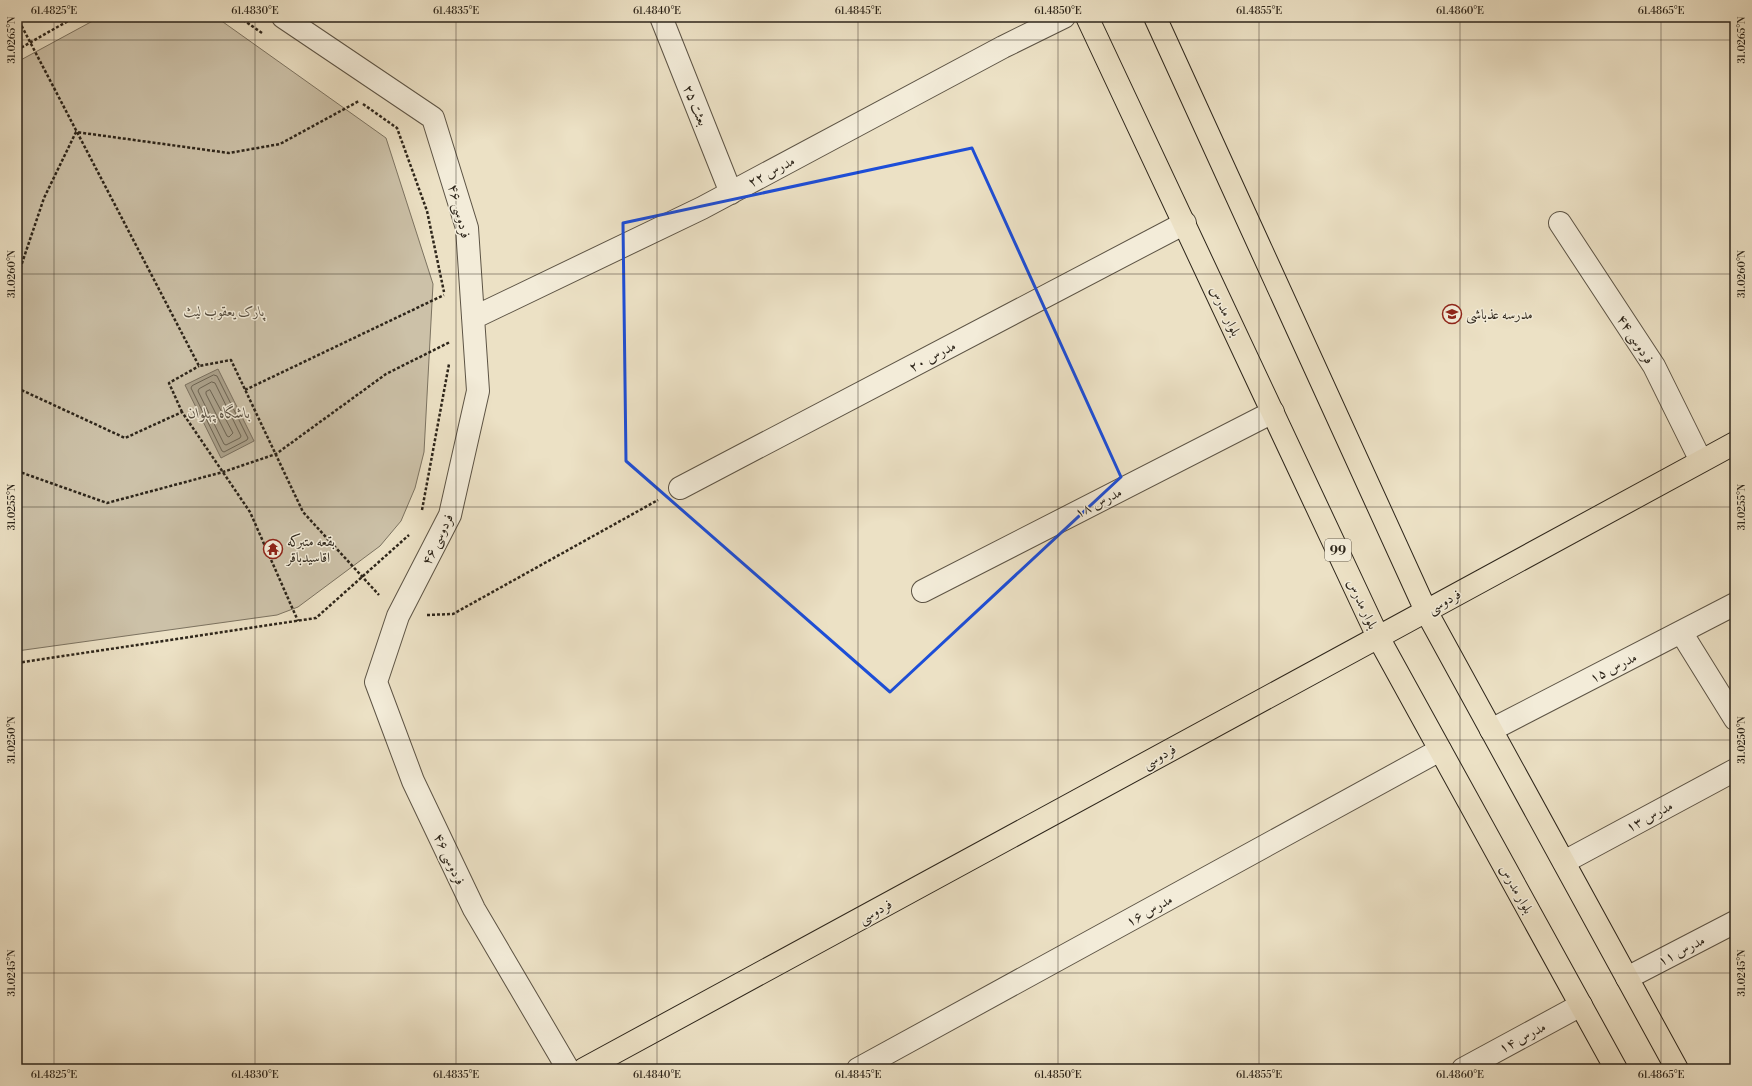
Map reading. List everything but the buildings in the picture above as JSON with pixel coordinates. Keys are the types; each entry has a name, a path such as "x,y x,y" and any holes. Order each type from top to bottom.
{"main road":[{"name":"بلوار مدرس","path":"1087,17 1378,637 1616,1069"},
{"path":"1155,17 1426,611 1677,1069"},
{"name":"فردوسی","path":"584,1069 1735,443"}],"street":[{"name":"فردوسی ۴۶","path":"283,17 433,118 467,228 478,391 450,515 398,616 376,682 411,774 474,909 568,1069"},
{"name":"بعثت ۲۵","path":"661,17 731,193"},
{"name":"مدرس ۲۲","path":"473,318 702,208 1003,47 1064,17"},
{"name":"مدرس ۲۰","path":"680,488 1185,223"},
{"name":"فردوسی ۴۴","path":"1560,223 1654,366 1701,462"},
{"name":"مدرس ۱۸","path":"924,591 1273,412"},
{"name":"مدرس ۱۵","path":"1491,730 1735,604"},
{"path":"1681,632 1735,719"},
{"name":"مدرس ۱۶","path":"858,1069 1440,750"},
{"name":"مدرس ۱۳","path":"1564,862 1735,770"},
{"name":"مدرس ۱۱","path":"1627,978 1735,922"},
{"name":"مدرس ۱۴","path":"1463,1069 1581,1005"}],"path":[{"path":"17,17 199,366"},
{"path":"17,50 75,17"},
{"path":"239,17 263,34"},
{"path":"353,97 397,128 427,212 446,302"},
{"path":"76,132 229,153 280,144 359,101"},
{"path":"17,278 44,198 76,132"},
{"path":"245,390 444,295"},
{"path":"17,471 106,504 223,472 276,454 386,374 454,340 452,348"},
{"path":"298,621 250,512 182,412 169,383 199,366 231,360 303,512 398,616 453,614 680,488"},
{"path":"422,511 449,363"},
{"path":"17,388 125,438 182,412"},
{"path":"17,663 316,618 413,531"}],"highlighted area":[{"path":"972,148 1121,477 890,692 626,461 623,223"}],"green space":[{"name":"پارک یعقوب لیث","path":"100,17 216,17 386,138 433,284 424,452 415,488 401,521 380,546 298,607 277,615 17,651 17,62"}],"water":[{"name":"باشگاه پهلوان","path":"218,369 254,441 221,458 185,385"}],"place":[{"name":"مدرسه عذباشی","path":"1452,314"},
{"name":"بقعه متبرکه اقاسیدباقر","path":"273,549"}]}
